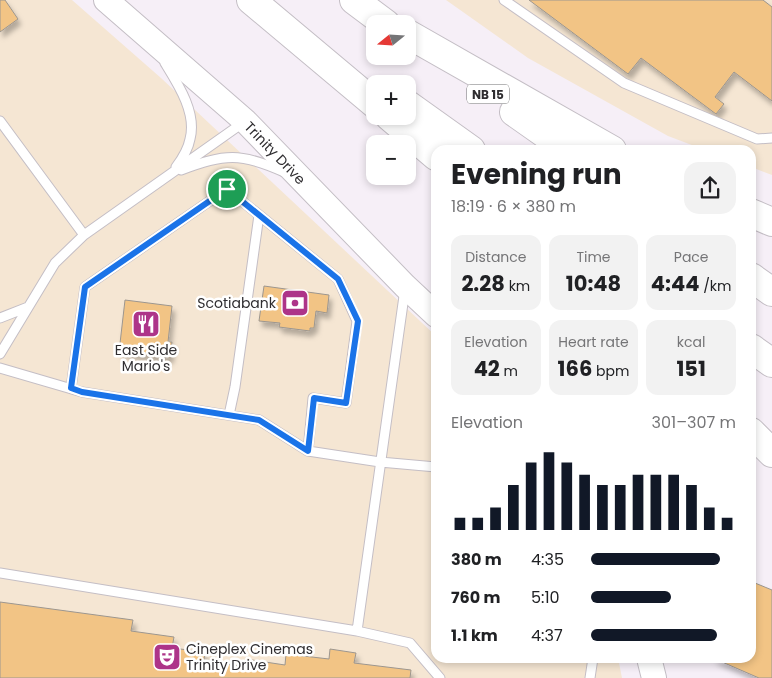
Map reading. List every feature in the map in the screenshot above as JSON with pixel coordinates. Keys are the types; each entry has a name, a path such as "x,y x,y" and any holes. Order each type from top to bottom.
{"highway":[{"path":"251,0 366,96"},
{"path":"258,0 366,76"},
{"path":"354,0 375,15"},
{"path":"416,39 603,145"},
{"name":"NB 15","path":"416,44 561,145"},
{"path":"416,111 464,145"},
{"path":"400,125 431,152"},
{"path":"756,215 772,222"},
{"path":"756,281 772,292"},
{"path":"756,351 772,362"},
{"path":"756,437 772,453"}],"street":[{"name":"Trinity Drive","path":"106,0 245,122 431,310"},
{"path":"650,663 654,678"}],"lane":[{"path":"504,0 624,83 757,139 772,138"},
{"path":"149,37 175,80 190,114 192,128 190,140 184,156 171,173"},
{"path":"0,121 84,236"},
{"path":"0,354 55,264 84,236 245,122"},
{"path":"171,173 211,159 230,157 252,159 301,180"},
{"path":"71,388 85,287 227,189 338,279 358,321 346,403 314,398 308,451"},
{"path":"229,415 235,387 259,215"},
{"path":"357,632 405,286"},
{"path":"0,318 28,307"},
{"path":"0,368 82,392 259,420 308,451 380,462 431,467"},
{"path":"0,573 357,632 410,643 440,678"},
{"path":"590,678 592,663"}],"shaded area":[{"path":"0,0 72,0 161,78 431,331 431,663 619,663 622,678 0,678"},
{"path":"446,0 772,0 772,175 756,169 756,145 692,145 668,136 528,58"}],"building":[{"path":"0,0 5,0 18,19 0,32"},
{"path":"529,0 763,0 772,7 772,101 734,72 715,97 724,104 716,114 641,58 628,74"},
{"name":"Scotiabank","path":"264,286 329,295 327,313 316,311 314,328 310,328 310,331 279,327 280,323 259,321"},
{"name":"East Side Mario's","path":"125,300 172,306 168,342 172,342 170,358 119,352"},
{"path":"756,583 772,590 772,678 759,678 724,663 756,663"},
{"path":"0,602 133,620 131,631 174,637 172,648 205,652 204,660 251,668 252,660 285,665 286,654 329,659 330,649 356,653 354,663 411,670 410,678 0,678"}],"place":[{"name":"Scotiabank","path":"295,303"},
{"name":"East Side Mario's","path":"146,324"},
{"name":"Cineplex Cinemas Trinity Drive","path":"167,657"}],"route":[{"path":"227,189 338,279 358,321 346,403 314,398 308,451 259,420 82,392 71,388 85,287 227,189"}]}
